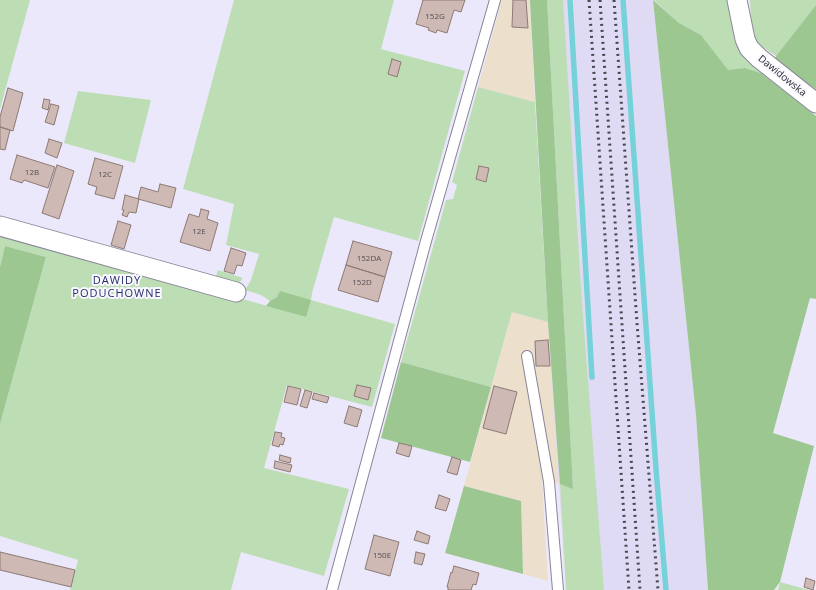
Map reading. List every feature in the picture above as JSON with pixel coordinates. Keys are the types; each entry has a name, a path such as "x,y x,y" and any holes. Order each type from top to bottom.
{"street":[{"name":"Dawidowska","path":"737,0 745,39 749,48 759,58 816,103"},
{"path":"0,226 236,292"}],"lane":[{"path":"332,590 424,249 495,0"},
{"path":"527,356 549,482 558,590"}],"shaded area":[{"path":"502,0 530,0 535,102 478,87"},
{"path":"530,0 653,0 696,415 708,590 566,590 548,322"},
{"path":"512,312 548,322 560,484 542,480 548,581 523,574 521,501 464,486"}],"green space":[{"path":"0,0 30,0 0,109"},
{"path":"234,0 394,0 381,49 465,71 418,241 334,217 312,293 311,300 395,324 372,407 287,385 264,468 349,489 324,576 241,552 231,590 70,590 78,560 0,536 0,424 46,257 5,246 0,267 0,230 306,317 277,297 270,301 261,295 245,290 251,280 259,254 226,245 234,204 183,189"},
{"path":"530,0 547,0 573,489 560,484 548,322"},
{"path":"547,0 563,0 581,289 604,590 566,590 560,484 573,488"},
{"path":"653,0 679,23 701,35 728,70 745,68 761,73 816,116 816,299 810,298 773,433 814,446 780,582 774,590 708,590 696,415"},
{"path":"654,0 729,0 730,13 741,50 761,73 745,68 728,71 701,35 679,23"},
{"path":"750,0 816,0 816,5 776,56 752,40"},
{"path":"816,5 816,89 774,61 776,56"},
{"path":"478,87 535,102 548,322 512,312 491,387 401,362 446,200 453,199 457,185 452,182"},
{"path":"78,91 151,100 135,163 64,143"},
{"path":"5,246 46,257 0,424 0,267"},
{"path":"218,270 243,278 238,285 215,279"},
{"path":"280,291 311,300 306,317 266,306 270,301 277,297"},
{"path":"401,362 491,387 470,462 381,438"},
{"path":"464,486 521,501 523,574 445,553"},
{"path":"780,582 809,590 778,590"}],"building":[{"path":"423,0 465,0 461,12 454,10 447,33 437,30 436,33 428,30 429,28 416,24"},
{"path":"513,0 526,0 528,28 512,27"},
{"path":"392,59 401,62 397,77 388,74"},
{"path":"8,88 23,93 13,131 0,127 0,117"},
{"path":"44,99 50,100 48,110 42,108"},
{"path":"51,104 59,106 54,125 45,122"},
{"path":"0,127 10,130 5,150 0,149"},
{"path":"49,139 62,143 57,158 45,153"},
{"path":"17,155 55,167 48,188 24,180 22,183 10,179"},
{"path":"95,158 123,166 114,199 95,194 97,187 88,184"},
{"path":"57,165 74,171 59,219 42,213"},
{"path":"479,166 489,168 486,182 476,179"},
{"path":"160,184 176,188 171,208 138,199 141,187 158,192"},
{"path":"125,195 139,199 136,213 129,212 127,217 122,215 124,210 122,210"},
{"path":"201,209 209,211 207,219 218,223 210,251 180,242 189,214 199,217"},
{"path":"118,221 131,225 124,249 111,245"},
{"path":"353,241 392,252 385,277 346,265"},
{"path":"231,248 246,253 242,266 237,265 234,274 224,271"},
{"path":"346,265 385,277 378,302 338,290"},
{"path":"548,340 550,366 536,366 535,341"},
{"path":"357,385 371,388 368,400 354,396"},
{"path":"288,386 301,389 297,405 284,402"},
{"path":"494,386 517,392 506,434 483,428"},
{"path":"305,390 312,392 307,408 300,406"},
{"path":"314,393 329,397 327,403 312,399"},
{"path":"349,406 362,410 357,427 344,423"},
{"path":"275,432 282,433 281,437 285,438 283,445 280,444 279,447 272,445"},
{"path":"399,443 412,446 409,457 396,453"},
{"path":"280,455 291,458 290,463 279,460"},
{"path":"452,457 461,460 457,475 447,472"},
{"path":"275,461 292,465 290,472 274,468"},
{"path":"439,495 450,499 446,511 435,508"},
{"path":"417,531 430,536 428,544 414,540"},
{"path":"374,535 399,542 390,576 365,569"},
{"path":"0,552 75,570 71,587 0,570"},
{"path":"416,552 425,554 422,565 414,563"},
{"path":"454,566 479,573 476,585 473,584 471,590 448,590 447,587"},
{"path":"806,578 815,581 813,590 804,587"}],"waterway":[{"path":"570,0 592,377"},
{"path":"623,0 666,590"}],"railway":[{"path":"589,0 629,590"},
{"path":"600,0 640,590"},
{"path":"614,0 658,590"}],"district":[{"name":"DAWIDY PODUCHOWNE","path":"117,287"}]}
